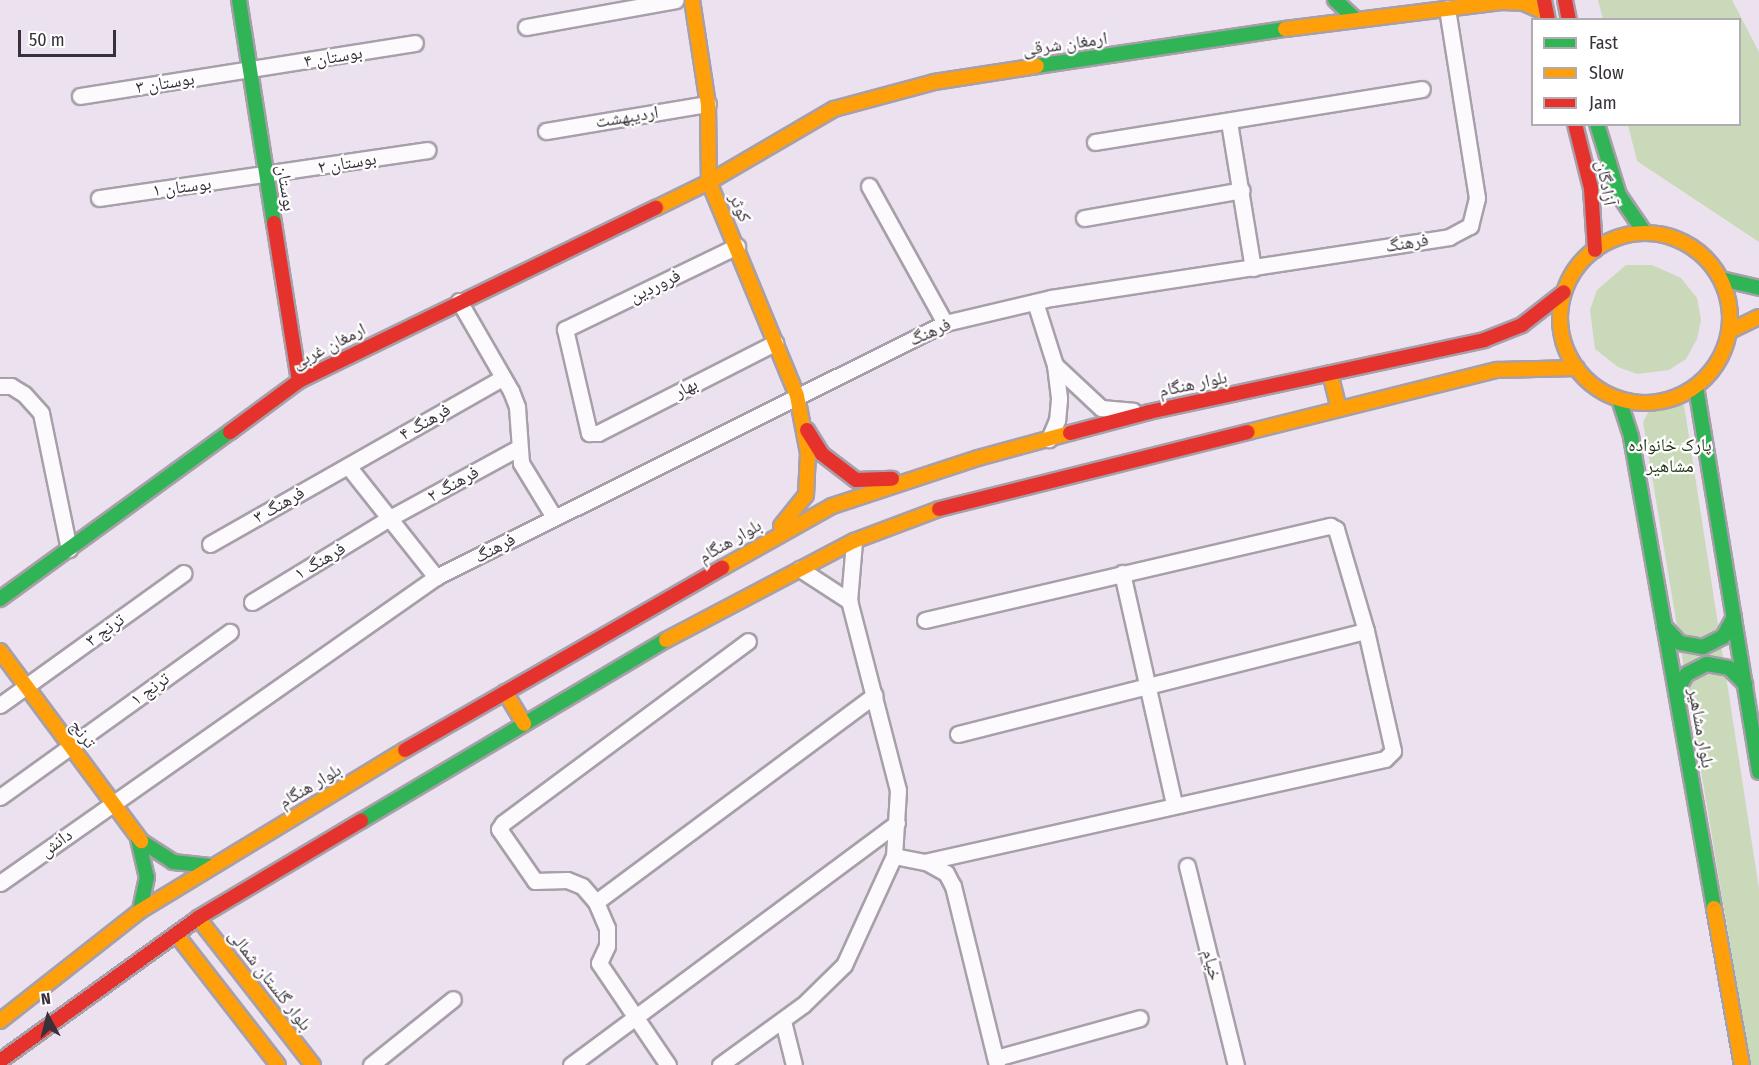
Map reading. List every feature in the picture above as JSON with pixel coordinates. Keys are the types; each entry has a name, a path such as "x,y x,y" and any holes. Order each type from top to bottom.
{"main road":[{"name":"بوستان","path":"239,0 299,381"},
{"name":"کوثر","path":"692,0 708,104 709,182 797,396 810,471 802,505 768,540"},
{"path":"1335,0 1354,18"},
{"path":"1564,0 1568,18"},
{"name":"ارمغان شرقی","path":"709,182 834,109 877,94 934,82 1354,18 1418,6 1447,8 1501,1 1524,3 1546,11"},
{"name":"آزادگان","path":"1576,126 1591,188 1595,250"},
{"name":"آزادگان","path":"1598,126 1619,195 1645,233"},
{"name":"ارمغان غربی","path":"0,599 299,381 459,301 709,182"},
{"path":"1645,233 1684,242 1706,258 1721,279 1730,305 1730,331 1722,356 1696,387 1659,402 1619,399 1596,387 1576,368 1561,332 1564,292 1576,268 1595,250 1619,238 1645,233"},
{"path":"1721,279 1759,288"},
{"name":"بلوار هنگام","path":"0,1021 140,911 210,866 505,692 768,540 832,506 922,475 1149,412 1503,334 1522,325 1564,292"},
{"path":"1730,331 1759,317"},
{"path":"0,1061 198,918 674,635 854,541 935,510 1497,370 1576,368"},
{"path":"1330,373 1339,408"},
{"path":"1696,387 1759,772"},
{"name":"بلوار مشاهیر","path":"1619,399 1631,437 1742,1065"},
{"name":"کوثر","path":"802,419 822,454 856,480 922,475"},
{"path":"1664,626 1680,643 1703,647 1723,637 1734,617"},
{"name":"ترنج","path":"0,651 138,839"},
{"path":"1676,693 1687,674 1707,664 1729,668 1745,684"},
{"path":"505,692 524,724"},
{"path":"138,839 173,862 210,866"},
{"path":"138,839 147,877 140,911"},
{"name":"بلوار گلستان شمالی","path":"198,918 313,1065"},
{"path":"176,934 278,1065"},
{"path":"206,971 212,954 224,952"}],"street":[{"path":"526,27 676,0"},
{"name":"فرهنگ","path":"112,803 436,577 945,323 1035,302 1449,237 1470,226 1477,198 1447,8"},
{"name":"بوستان ۴","path":"250,71 415,43"},
{"name":"بوستان ۳","path":"80,96 250,71"},
{"path":"1095,142 1422,89"},
{"name":"اردیبهشت","path":"546,131 708,104"},
{"path":"1229,122 1254,268"},
{"name":"بوستان ۲","path":"266,177 428,150"},
{"name":"بوستان ۱","path":"99,198 266,177"},
{"path":"869,186 945,323"},
{"path":"1084,218 1242,189"},
{"name":"فروردین","path":"598,434 589,433 564,336 565,329 737,246"},
{"path":"459,301 517,407 518,448 521,463 554,517"},
{"path":"1035,302 1055,365 1057,420 1049,439"},
{"name":"بهار","path":"598,434 775,344"},
{"path":"1055,365 1101,408 1149,412"},
{"name":"فرهنگ ۴","path":"348,466 502,378"},
{"path":"0,386 11,386 24,394 41,413 69,549"},
{"name":"فرهنگ ۲","path":"388,519 518,448"},
{"path":"348,466 436,577"},
{"name":"فرهنگ ۳","path":"210,544 348,466"},
{"name":"فرهنگ ۱","path":"252,602 388,519"},
{"path":"925,620 1330,526 1336,529 1366,631 1393,751 1390,757 1174,804 926,862"},
{"path":"720,1065 783,1021 844,965 894,856 898,790 849,601 854,541"},
{"path":"800,569 849,601"},
{"name":"ترنج ۳","path":"0,705 184,573"},
{"path":"1122,573 1174,804"},
{"path":"958,734 1366,631"},
{"name":"ترنج ۱","path":"0,797 230,632"},
{"path":"669,1065 599,963 607,946 607,928 596,902 582,886 567,880 535,881 501,836 503,823 748,641"},
{"path":"596,902 875,695"},
{"name":"دانش","path":"0,883 112,803"},
{"path":"571,1065 897,823"},
{"path":"894,856 926,862 946,873 958,898 997,1061 1140,1018"},
{"name":"خیام","path":"1187,866 1236,1065"},
{"path":"371,1065 453,999"},
{"path":"783,1021 794,1065"}],"green space":[{"path":"1598,0 1732,0 1759,52 1759,242 1637,161 1628,126 1741,126 1741,18 1603,18"},
{"path":"1626,265 1652,265 1681,278 1697,298 1701,320 1697,339 1686,359 1669,370 1637,374 1618,367 1595,349 1590,310 1597,290"},
{"name":"پارک خانواده مشاهیر","path":"1684,405 1759,889 1759,1065 1750,1065 1643,422 1649,411"}],"traffic: fast":[{"path":"239,0 274,223"},
{"path":"1335,0 1354,18"},
{"path":"1037,66 1285,29"},
{"path":"1598,126 1619,195 1645,233"},
{"path":"1721,279 1759,288"},
{"path":"1696,387 1759,772"},
{"path":"1619,399 1631,437 1714,908"},
{"path":"0,599 230,432"},
{"path":"1664,626 1680,643 1703,647 1723,637 1734,617"},
{"path":"361,821 666,640"},
{"path":"1676,692 1687,674 1707,664 1729,668 1745,684"},
{"path":"138,839 147,877 140,911"},
{"path":"141,841 173,862 210,866"}],"traffic: slow":[{"path":"692,0 708,104 709,182 797,396 808,453 806,495 781,526"},
{"path":"1285,29 1501,2 1524,3 1546,13"},
{"path":"656,208 709,182 834,109 934,82 1037,66"},
{"path":"1645,233 1677,240 1692,247 1705,258 1716,271 1723,286 1730,318 1723,350 1716,365 1705,378 1692,389 1677,396 1645,403 1613,396 1598,389 1585,378 1574,365 1567,350 1560,318 1567,286 1574,271 1585,258 1598,247 1613,240 1645,233"},
{"path":"1730,331 1759,317"},
{"path":"1248,432 1497,370 1577,368"},
{"path":"1330,373 1339,408"},
{"path":"722,568 832,506 978,458 1070,433"},
{"path":"666,640 854,541 939,509"},
{"path":"0,651 141,841"},
{"path":"505,692 524,724"},
{"path":"0,1021 140,911 405,750"},
{"path":"1714,908 1742,1065"},
{"path":"198,918 313,1065"},
{"path":"176,934 278,1065"}],"traffic: jam":[{"path":"1544,0 1548,18"},
{"path":"1565,0 1569,18"},
{"path":"1576,126 1591,188 1595,250"},
{"path":"230,432 299,381 656,208"},
{"path":"274,223 299,381"},
{"path":"1070,433 1149,412 1484,340 1522,325 1564,292"},
{"path":"807,430 822,454 856,480 892,479"},
{"path":"939,509 1248,432"},
{"path":"405,750 722,568"},
{"path":"0,1061 198,918 361,821"}]}
